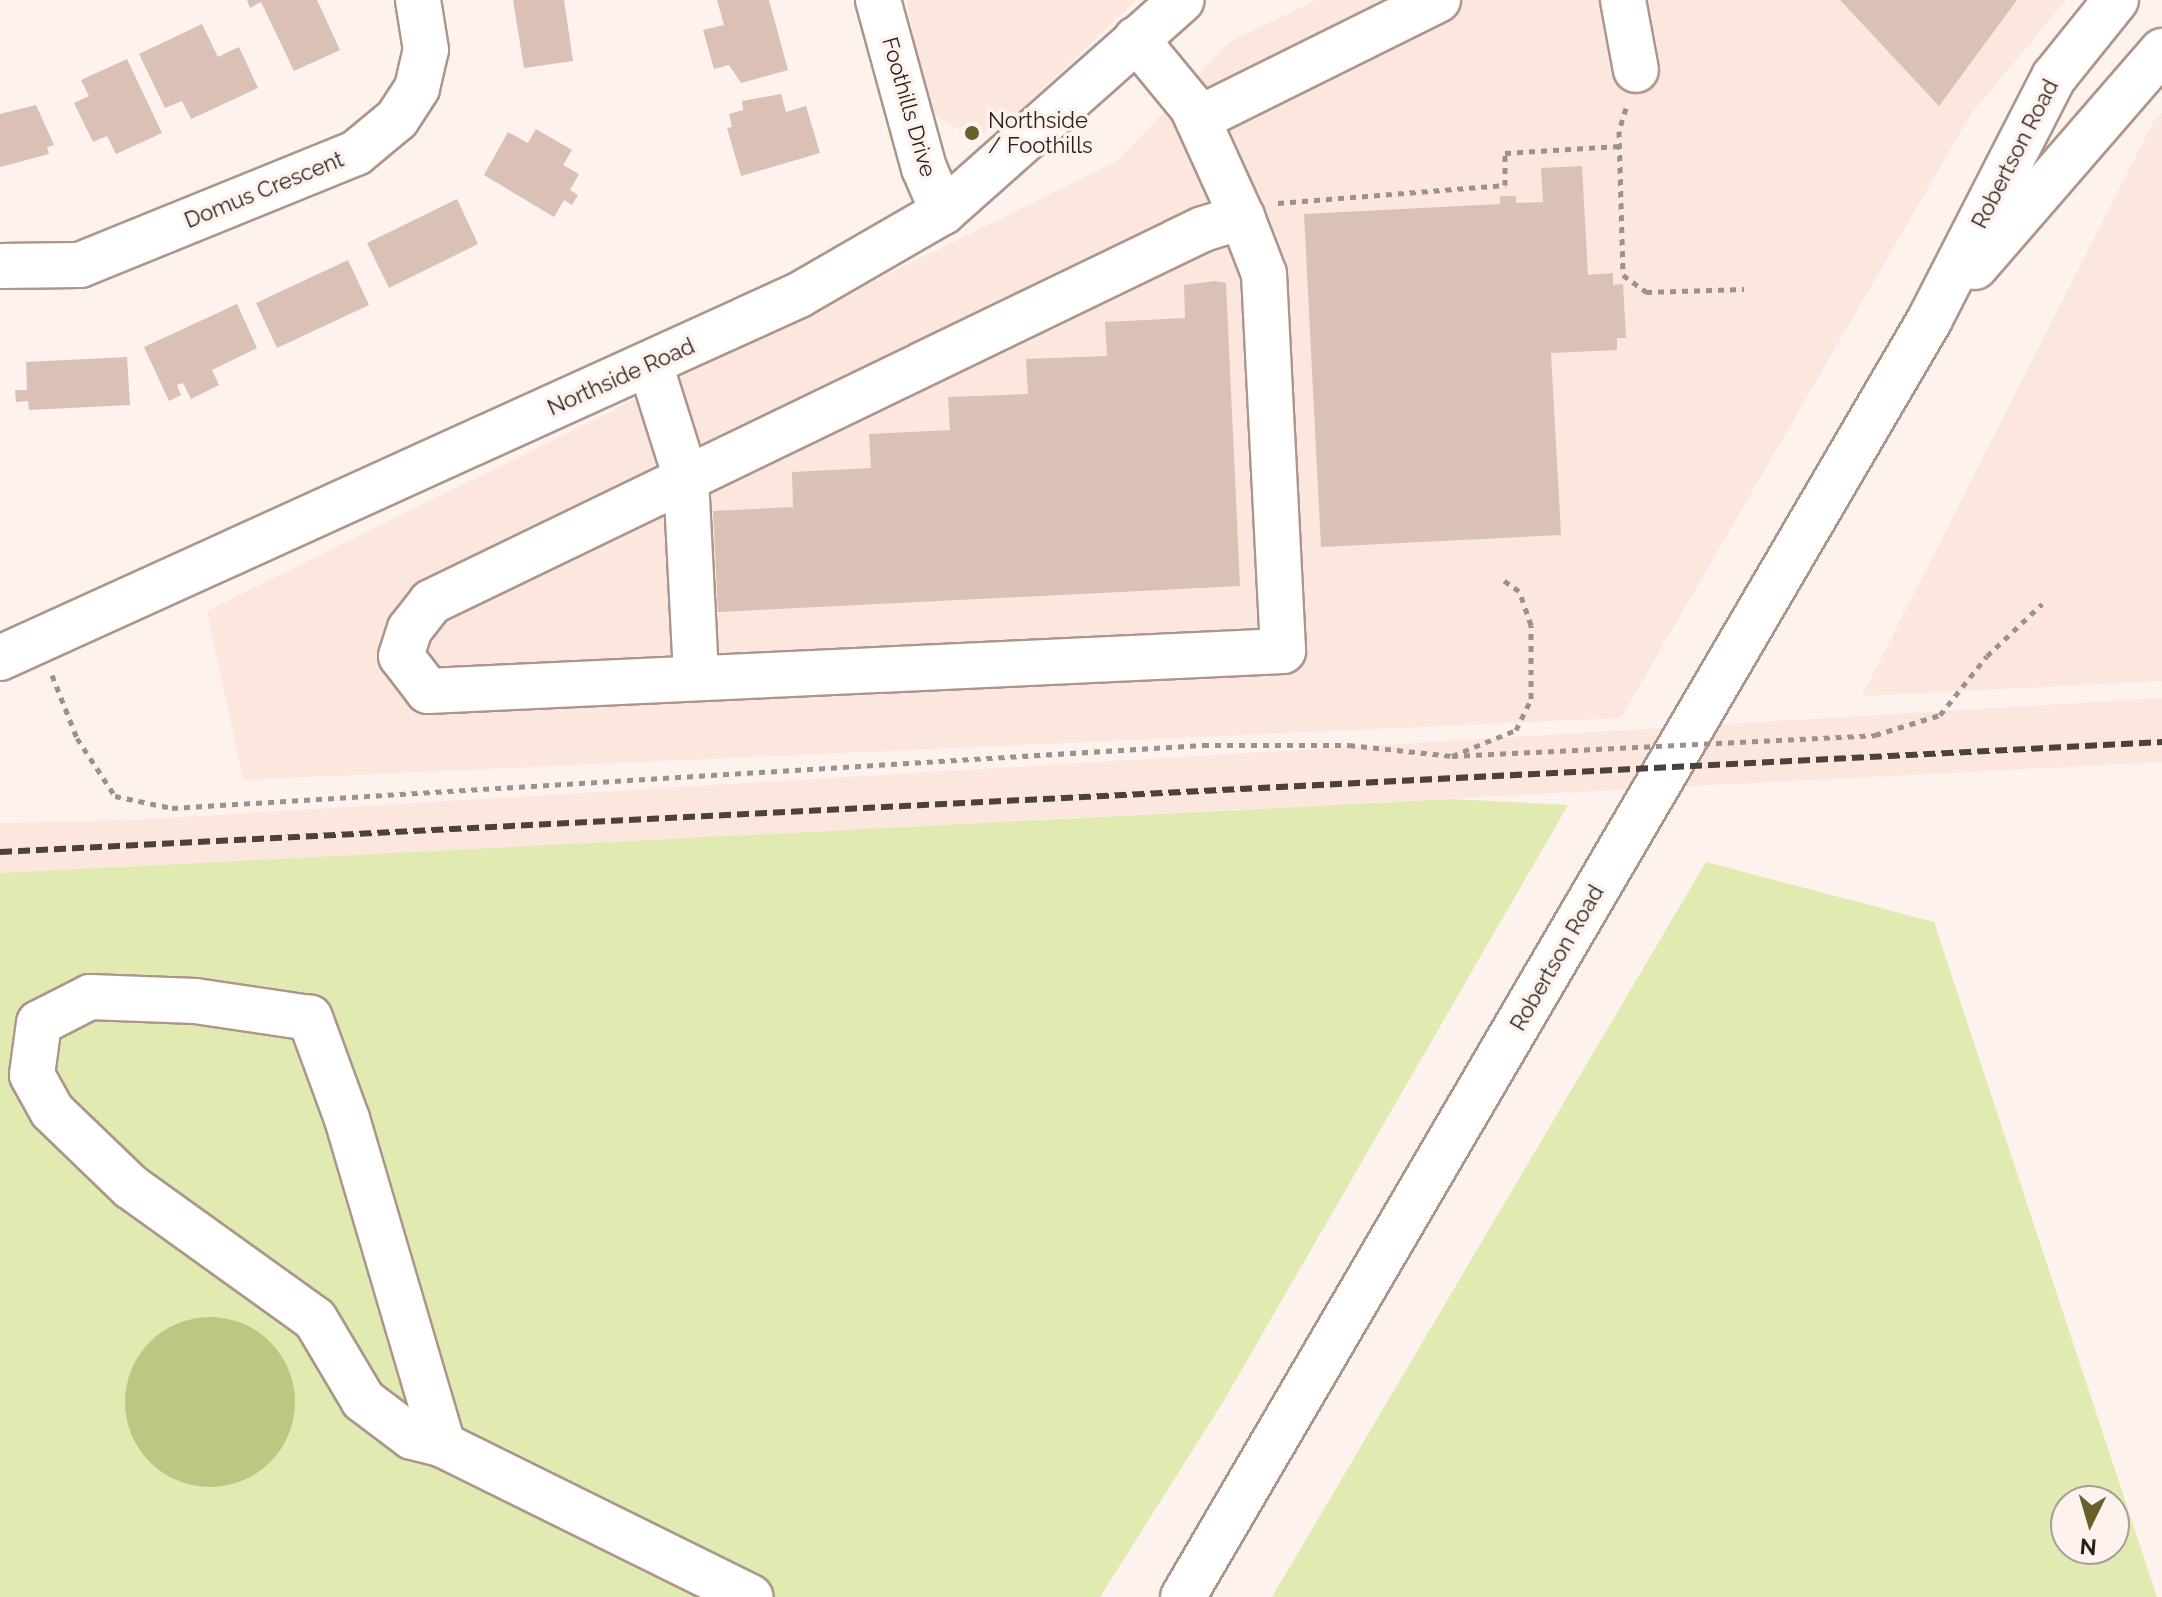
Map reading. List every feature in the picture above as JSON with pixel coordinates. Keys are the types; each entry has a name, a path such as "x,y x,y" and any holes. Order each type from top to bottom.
{"main road":[{"name":"Domus Crescent","path":"0,266 80,265 356,153 397,119 417,88 426,50 418,0"},
{"name":"Foothills Drive","path":"878,0 924,168 943,212"},
{"name":"Northside Road","path":"19,650 799,295 943,212 1182,0"},
{"path":"1198,119 1438,0"},
{"path":"1623,0 1636,70"},
{"name":"Robertson Road","path":"1183,1597 1930,319 2054,77 2116,0"},
{"path":"1136,39 1198,119 1242,217 1264,274 1283,651 428,691 401,656 410,629 431,602 1203,229 1242,217"},
{"name":"Robertson Road","path":"1930,319 2162,51"},
{"path":"650,364 686,478 696,678"},
{"path":"443,1445 347,1119 310,1018 195,1001 90,997 39,1023 32,1075 52,1111 131,1187 315,1319 363,1400 412,1437 443,1445 751,1597"}],"path":[{"path":"1636,70 1620,146 1623,275 1646,292 1744,289"},
{"path":"1242,217 1290,198 1505,185 1505,153 1620,146"},
{"path":"1452,756 1516,730 1531,699 1531,625 1519,591 1502,579"},
{"path":"19,650 115,796 172,808 1203,745 1349,745 1452,756 1875,735 1940,715 1987,656 2042,604"}],"shaded area":[{"path":"906,0 1136,0 1004,126 971,137 930,112"},
{"path":"1316,0 2066,0 1971,114 1621,718 243,780 207,611 1119,160 1229,42"},
{"path":"2162,113 2162,681 1862,696 2154,120"},
{"path":"2162,698 2162,762 0,873 0,823 133,820"}],"green space":[{"path":"1451,799 1568,805 1223,1402 1100,1597 0,1597 0,873"},
{"path":"1706,862 1934,922 2120,1485 2050,1485 2050,1565 2130,1565 2130,1515 2157,1597 1272,1597"},
{"path":"210,1317 242,1324 270,1342 288,1370 295,1402 288,1434 270,1462 242,1480 210,1487 178,1480 150,1462 132,1434 125,1402 132,1370 150,1342 178,1324"}],"building":[{"path":"247,0 317,0 340,50 294,71 261,2 250,8"},
{"path":"513,0 564,0 573,61 524,68"},
{"path":"717,0 769,0 788,70 741,83 729,65 714,69 703,30 724,25"},
{"path":"1840,0 2017,0 1939,106"},
{"path":"202,24 218,57 239,47 258,88 191,119 182,101 165,108 139,54"},
{"path":"127,59 162,133 116,154 107,136 93,142 74,103 89,96 81,80"},
{"path":"781,94 786,112 806,106 820,153 741,176 727,128 732,127 729,114 743,110 742,101"},
{"path":"36,105 54,145 47,147 49,154 0,167 0,114"},
{"path":"536,129 572,150 563,165 579,174 570,190 578,195 572,205 564,200 554,217 484,175 508,132 528,143"},
{"path":"1582,166 1588,275 1613,273 1613,285 1623,284 1626,338 1617,338 1617,350 1551,353 1561,535 1321,547 1304,214 1500,204 1500,196 1516,196 1516,203 1543,202 1541,168"},
{"path":"457,199 478,244 389,288 367,243"},
{"path":"348,260 369,305 277,348 256,303"},
{"path":"1215,281 1226,283 1240,586 718,612 713,511 793,507 792,472 871,468 869,434 950,430 948,397 1028,394 1026,359 1107,356 1105,322 1185,318 1184,285"},
{"path":"237,304 257,348 212,370 219,385 191,399 183,383 177,385 181,395 169,401 144,347"},
{"path":"127,357 130,405 29,410 28,401 16,402 15,390 27,390 26,362"}],"railway":[{"path":"0,852 2162,742"}],"place":[{"name":"Northside / Foothills","path":"972,133"}]}
